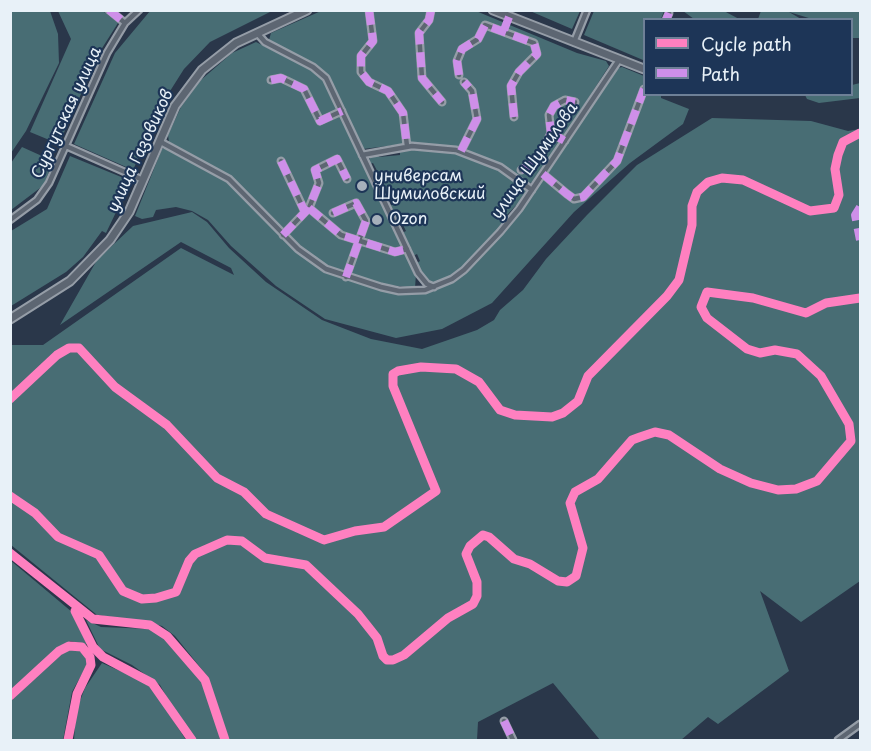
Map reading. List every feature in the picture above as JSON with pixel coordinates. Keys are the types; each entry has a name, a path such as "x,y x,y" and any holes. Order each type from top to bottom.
{"street":[{"path":"109,10 125,23"},
{"name":"Сургутская улица","path":"10,220 44,192 107,53 125,23 139,10"},
{"name":"улица Газовиков","path":"10,320 61,288 95,258 123,222 175,106 196,76 222,53 257,33 307,10"},
{"path":"369,10 373,41 362,56 361,72 369,82 388,91 403,113 407,146"},
{"path":"430,10 429,20 419,33 422,78 442,102"},
{"path":"493,10 643,68"},
{"path":"574,42 587,10"},
{"path":"667,18 669,13"},
{"path":"504,30 509,17"},
{"path":"459,75 457,61 462,50 478,39 483,27 488,24 534,43 537,50 536,56 519,72 511,86 514,117"},
{"path":"257,33 265,42 323,74 407,249 418,273 420,285 426,290"},
{"name":"улица Шумилова","path":"159,141 229,179 283,235 313,261 346,277 390,289 426,290 452,279 482,253 532,190 619,60"},
{"path":"271,80 281,78 304,89 320,121 342,111"},
{"path":"461,152 477,119 472,91 464,82"},
{"path":"543,174 574,199 583,197 617,161 643,94"},
{"path":"521,170 537,161 551,133 549,115 554,106 565,100 575,102"},
{"path":"551,133 565,141"},
{"path":"66,146 143,180"},
{"path":"362,155 407,146 433,146 461,152 500,167 532,190"},
{"path":"283,235 307,210 319,183 315,170 337,159 347,178"},
{"path":"281,161 307,210 335,231 359,242 395,252 407,249"},
{"path":"333,213 352,203 358,204 366,221 346,277"},
{"path":"418,273 431,286 438,286"},
{"path":"426,282 426,290"},
{"path":"414,291 420,285"},
{"path":"504,721 513,741"},
{"path":"838,741 861,724"}],"green space":[{"path":"594,10 664,11 661,18 643,18 643,60 584,35"},
{"path":"10,11 50,11 58,34 59,63 26,131 11,153"},
{"path":"58,11 103,11 118,23 99,53 59,144 30,132 71,39"},
{"path":"150,11 272,11 210,42 184,69 165,99 133,170 74,144 115,53"},
{"path":"321,11 476,11 577,53 606,61 609,66 535,181 530,183 492,160 456,147 412,143 363,149 325,72 269,40 271,33"},
{"path":"530,11 580,11 572,29"},
{"path":"683,11 724,11 737,18 693,18"},
{"path":"761,11 860,11 860,38 853,38 853,18 809,18 789,12 799,18 758,18"},
{"path":"256,42 311,69 324,80 416,274 415,288 381,284 342,273 314,259 231,177 169,142 168,135 181,107 201,80 232,53"},
{"path":"622,67 643,76 643,96 661,96 661,98 689,109 683,124 630,163 574,212 492,303 442,329 396,338 325,319 276,286 231,246 208,220 192,211 176,207 156,210 153,217 142,219 135,216 162,149 167,148 227,182 296,251 325,271 399,294 435,290 465,273 522,210 615,69"},
{"path":"860,83 860,98 819,103 807,99 806,96 853,96 853,85"},
{"path":"712,118 811,121 848,131 860,129 860,581 801,622 760,591 789,671 718,724 708,717 681,740 600,740 553,683 478,722 477,740 229,740 208,677 175,636 162,626 97,615 11,545 11,345 43,345 181,248 234,275 231,268 181,242 60,325 97,260 133,226 192,212 207,222 229,248 266,282 322,320 371,339 422,349 477,330 494,320 500,310 523,290 546,259 637,165"},
{"path":"22,147 53,161 44,185 11,210 11,163"},
{"path":"423,149 453,152 481,161 506,175 526,191 523,198 507,215 509,217 479,251 451,277 435,284 429,282 421,272 417,263 420,261 417,254 413,256 402,233 406,231 400,219 396,220 390,206 393,204 384,187 381,188 378,182 382,180 373,163 370,164 369,161 370,157 377,154 379,157 400,155 400,150"},
{"path":"70,156 131,181 106,233 102,231 83,257 66,272 11,306 11,231 47,209"},
{"path":"10,560 72,612 90,645 70,641 11,692"},
{"path":"86,620 101,627 152,629 174,646 201,680 217,724 220,740 196,740 184,728 160,685 132,665 100,649"},
{"path":"75,647 84,651 88,663 72,692 63,740 11,740 11,701 66,649"},
{"path":"102,663 152,688 186,740 74,740 76,711 85,688"}],"marked path":[{"path":"109,10 125,23"},
{"path":"369,10 373,41 361,56 361,72 369,82 388,91 403,113 407,146"},
{"path":"431,10 429,20 419,33 422,78 442,102"},
{"path":"667,18 669,13"},
{"path":"504,30 509,17"},
{"path":"459,75 457,61 462,49 478,39 485,25 534,43 537,54 519,72 511,86 514,117"},
{"path":"271,80 281,78 304,89 320,121 342,111"},
{"path":"461,151 477,119 472,91 464,82"},
{"path":"543,174 574,199 583,197 617,161 643,92"},
{"path":"521,170 537,161 551,133 549,115 554,106 565,100 575,102"},
{"path":"551,133 565,141"},
{"path":"283,235 309,208 319,183 315,170 337,159 347,179"},
{"path":"281,161 305,212"},
{"path":"333,213 356,203 366,221 346,277"},
{"path":"860,207 855,215 860,240"},
{"path":"309,208 341,235 395,252 407,249"},
{"path":"504,721 513,740"}],"cycle path":[{"path":"10,399 57,355 69,348 79,348 115,387 167,425 217,478 244,492 266,514 324,540 355,531 384,527 436,491 393,386 393,374 421,367 456,369 479,382 500,410 515,415 552,417 563,413 578,401 588,376 667,296 679,280 692,225 692,206 697,192 708,182 722,178 743,180 810,211 834,208 839,195 835,169 838,155 843,142 860,133"},
{"path":"10,496 35,513 58,537 99,555 123,591 142,599 156,598 176,592 189,561 195,554 227,540 242,541 265,558 306,565 358,614 377,638 383,656 387,660 393,660 404,655 448,618 473,604 477,596 477,582 466,554 470,546 483,535 489,537 514,559 530,564 558,581 567,582 576,576 583,548 570,503 575,492 598,479 632,440 655,432 669,435 720,469 751,483 778,490 796,489 817,481 851,441 849,424 821,376 797,354 775,350 760,353 747,349 707,318 701,307 707,292 753,298 806,313 826,303 860,298"},
{"path":"10,553 93,619 150,625 167,636 205,680 225,740"},
{"path":"75,611 93,647 103,657 152,683 192,740"},
{"path":"10,696 59,651 69,646 82,647 90,657 91,665 77,694 68,740"}],"place":[{"name":"универсам Шумиловский","path":"362,186"},
{"name":"Ozon","path":"377,220"}]}
